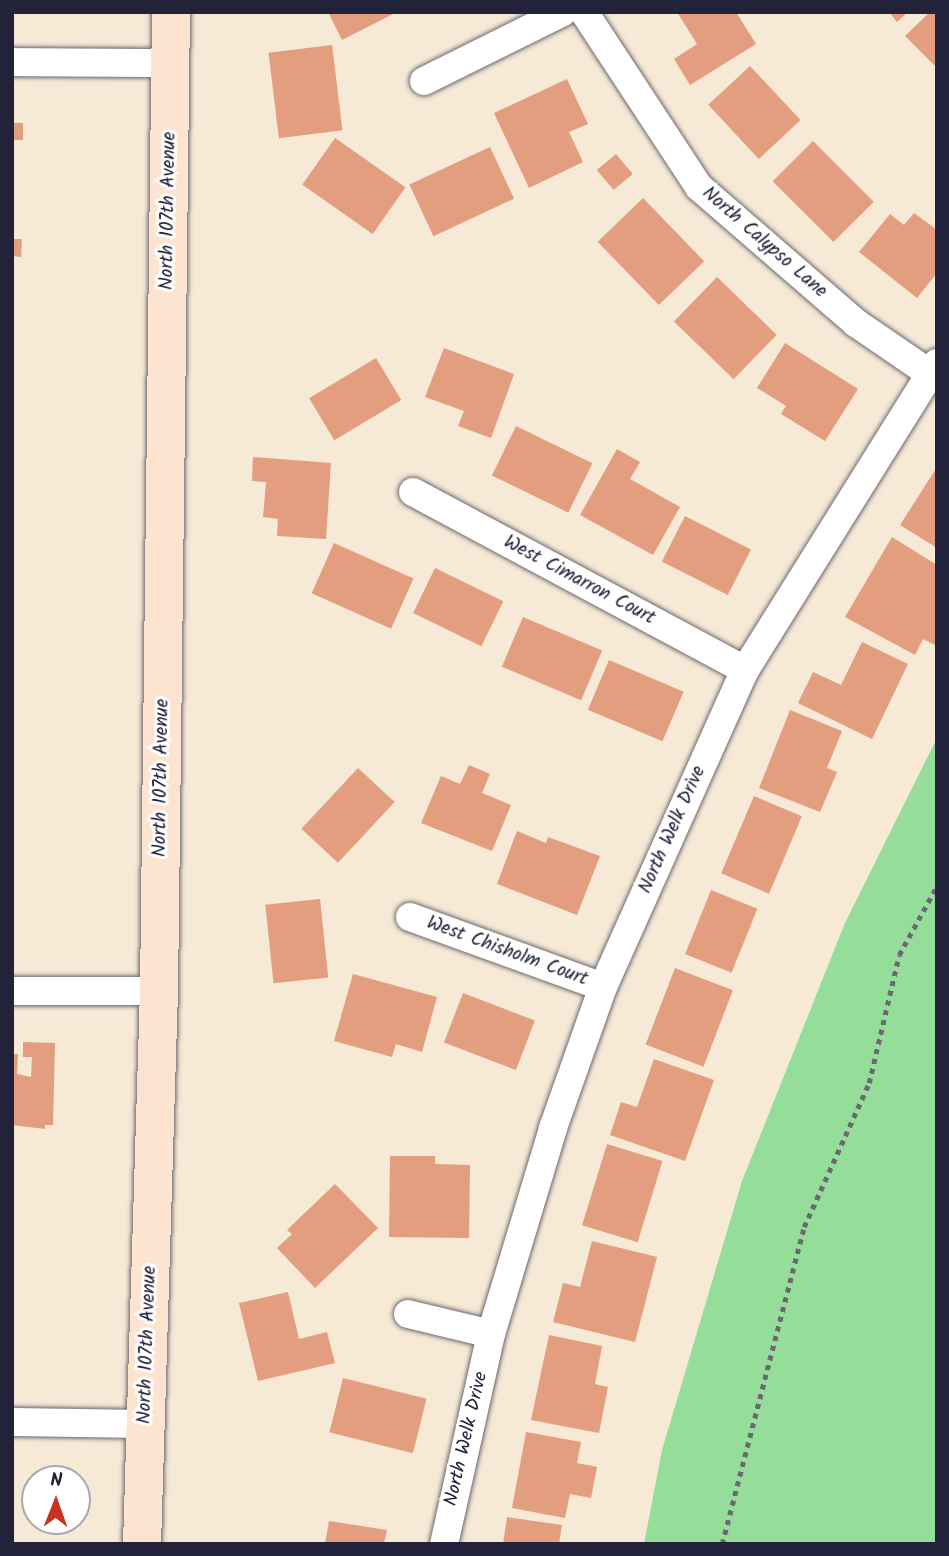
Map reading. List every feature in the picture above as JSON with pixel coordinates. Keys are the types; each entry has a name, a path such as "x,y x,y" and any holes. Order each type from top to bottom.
{"main road":[{"name":"North 107th Avenue","path":"142,1544 159,991 171,12"}],"street":[{"path":"424,81 563,12"},
{"name":"North Calypso Lane","path":"584,12 699,187 856,323 933,368"},
{"path":"12,62 171,63"},
{"name":"North Welk Drive","path":"444,1544 491,1334 552,1128 603,987 745,670 933,368"},
{"name":"West Cimarron Court","path":"413,492 745,670"},
{"name":"West Chisholm Court","path":"410,917 603,987"},
{"path":"12,990 159,991"},
{"path":"408,1314 491,1334"},
{"path":"12,1422 146,1424"}],"path":[{"path":"722,1544 747,1437 782,1328 804,1227 869,1083 899,956 937,886"}],"green space":[{"path":"937,738 937,1544 644,1544 662,1450 742,1181 845,923"}],"building":[{"path":"328,12 397,12 342,40"},
{"path":"677,12 736,12 756,44 690,85 674,59 697,44"},
{"path":"889,12 908,12 897,22"},
{"path":"930,12 937,12 937,68 905,36"},
{"path":"332,45 342,130 279,138 268,53"},
{"path":"750,66 800,120 759,159 708,105"},
{"path":"567,79 588,124 569,132 583,162 529,188 494,113"},
{"path":"12,123 23,123 23,140 12,140"},
{"path":"335,138 405,187 373,234 302,185"},
{"path":"813,141 874,202 834,242 773,181"},
{"path":"490,147 514,199 433,236 409,185"},
{"path":"616,154 633,174 614,190 597,170"},
{"path":"643,198 704,261 659,305 598,242"},
{"path":"914,213 937,230 937,273 917,298 859,252 890,214 904,225"},
{"path":"12,239 22,239 21,257 12,256"},
{"path":"717,277 777,335 734,379 674,322"},
{"path":"785,343 858,389 825,441 781,414 786,406 757,388"},
{"path":"444,348 514,374 491,438 458,426 464,411 425,397"},
{"path":"376,358 401,400 334,440 309,398"},
{"path":"516,426 592,463 568,513 492,475"},
{"path":"617,449 640,462 630,479 680,507 653,555 580,515"},
{"path":"253,457 331,463 326,539 277,536 278,519 263,517 266,482 252,481"},
{"path":"937,467 937,548 900,525"},
{"path":"685,516 751,550 728,595 662,561"},
{"path":"892,537 937,565 937,646 923,639 915,655 845,617"},
{"path":"334,543 413,578 391,629 312,593"},
{"path":"435,568 503,601 481,646 413,613"},
{"path":"523,617 602,651 581,700 502,667"},
{"path":"862,642 908,664 872,739 798,703 813,672 841,685"},
{"path":"609,660 684,692 662,741 588,710"},
{"path":"790,710 842,731 827,768 837,772 820,812 759,788"},
{"path":"469,765 490,774 482,793 511,805 492,851 421,823 441,776 460,784"},
{"path":"358,768 395,802 338,863 301,829"},
{"path":"754,796 802,816 769,894 721,873"},
{"path":"517,831 546,843 548,837 600,856 577,915 497,884"},
{"path":"711,890 757,909 732,973 685,954"},
{"path":"320,899 328,978 274,983 265,905"},
{"path":"675,968 733,990 703,1067 646,1045"},
{"path":"353,974 437,997 422,1052 396,1044 392,1057 334,1041"},
{"path":"463,993 535,1021 516,1070 444,1042"},
{"path":"23,1042 55,1043 53,1125 45,1125 45,1129 12,1125 12,1054 18,1054 17,1074 31,1077 32,1057 23,1057"},
{"path":"654,1059 714,1080 685,1161 610,1135 621,1102 637,1107"},
{"path":"607,1144 662,1161 638,1242 582,1225"},
{"path":"390,1156 435,1156 435,1164 470,1165 469,1238 389,1237"},
{"path":"335,1184 378,1228 315,1288 277,1248 292,1234 287,1230"},
{"path":"592,1241 657,1257 635,1342 553,1322 563,1283 580,1287"},
{"path":"288,1292 299,1339 327,1332 335,1363 258,1381 239,1303"},
{"path":"549,1335 602,1346 595,1384 608,1387 599,1433 531,1420"},
{"path":"343,1378 426,1399 413,1453 329,1432"},
{"path":"526,1432 581,1442 577,1463 597,1467 591,1498 570,1494 565,1518 512,1508"},
{"path":"507,1517 562,1525 559,1544 503,1544"},
{"path":"329,1521 387,1530 384,1544 325,1544"}]}
